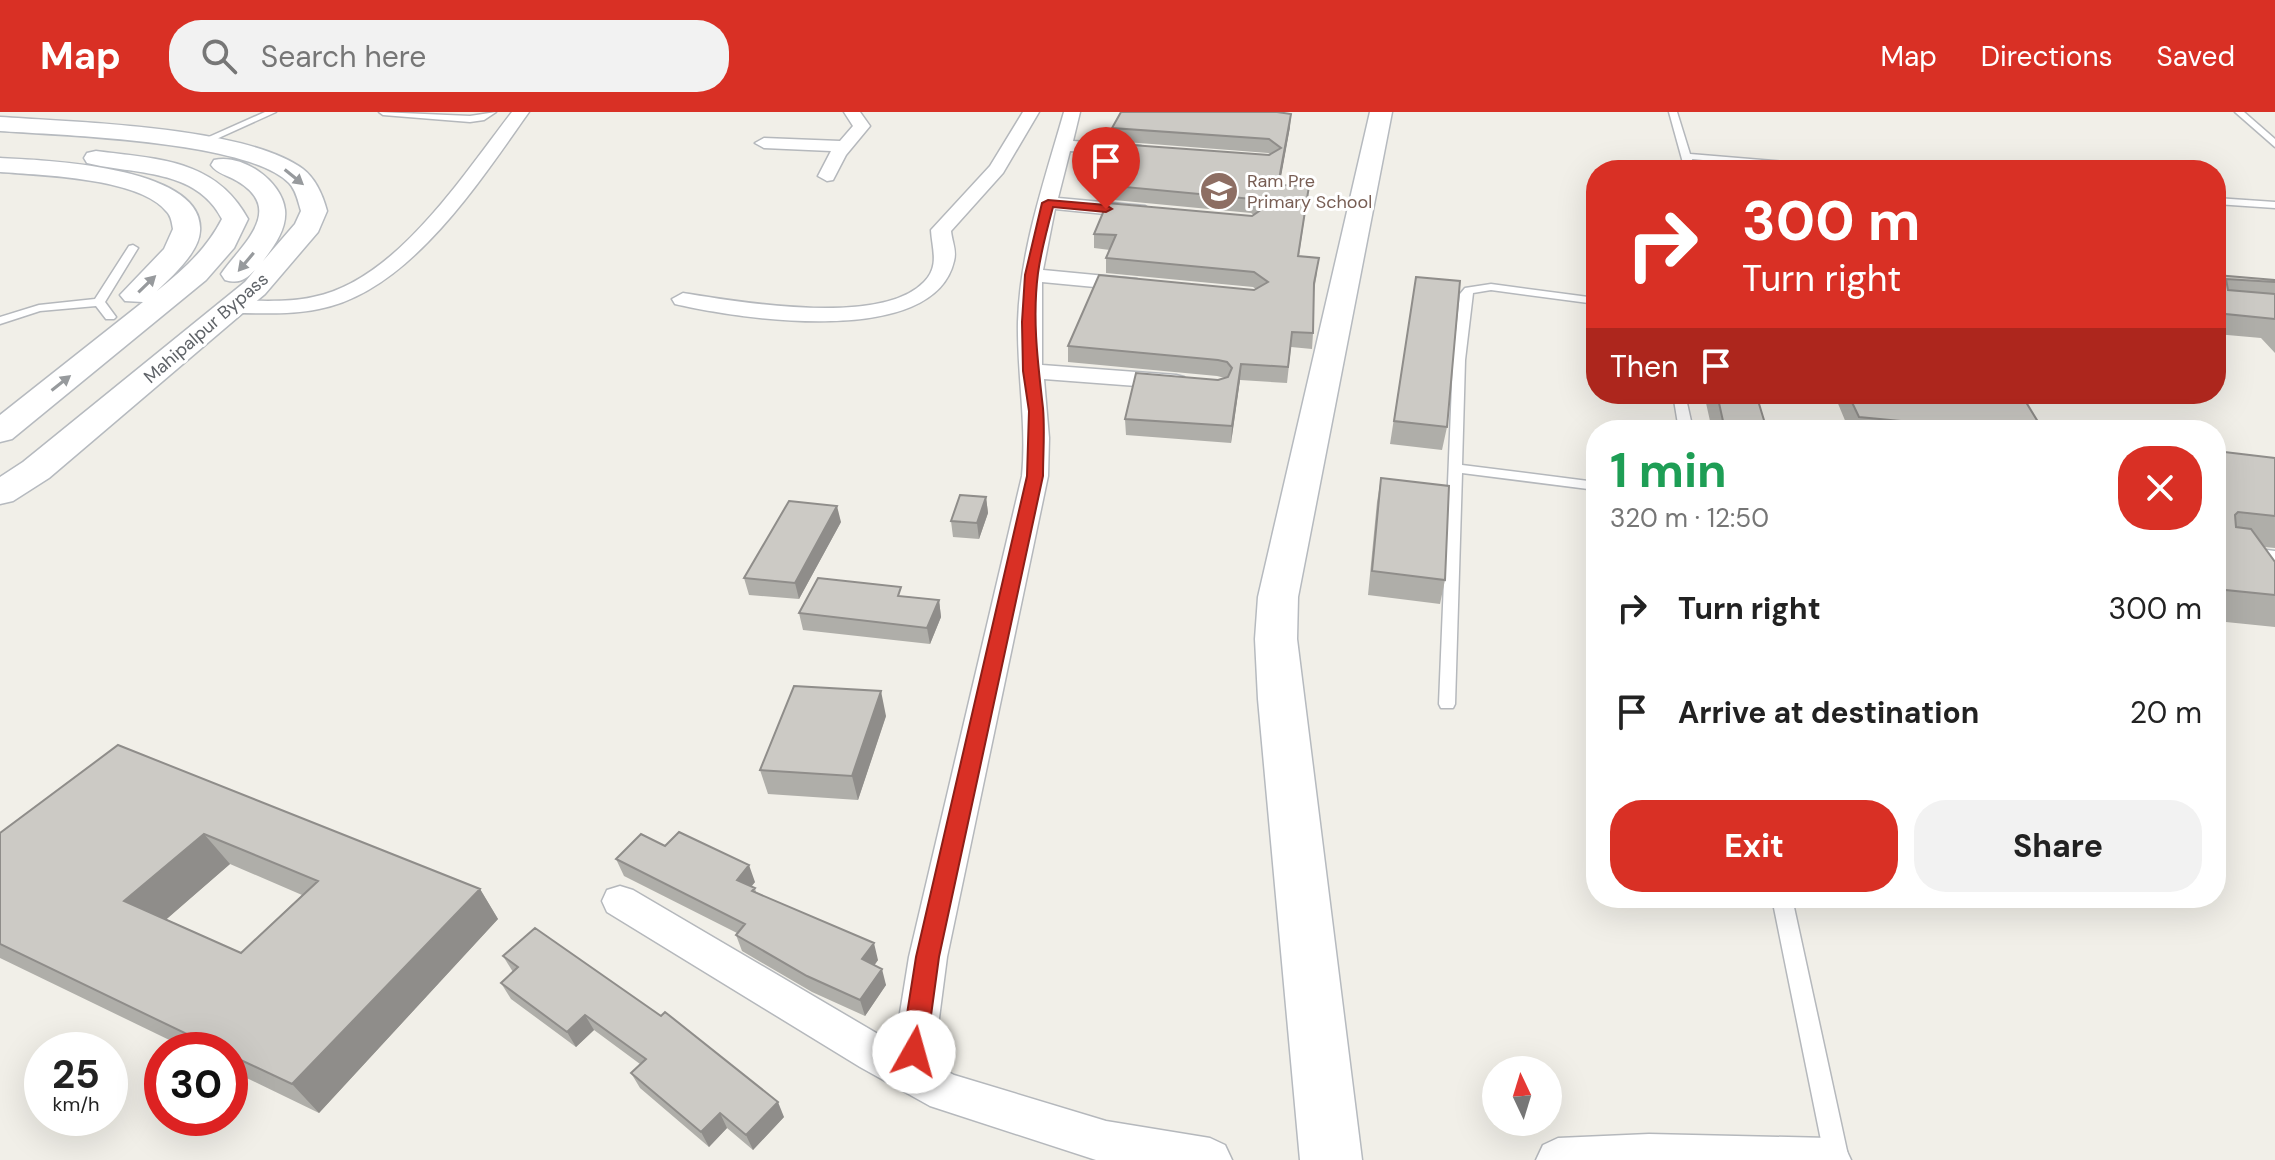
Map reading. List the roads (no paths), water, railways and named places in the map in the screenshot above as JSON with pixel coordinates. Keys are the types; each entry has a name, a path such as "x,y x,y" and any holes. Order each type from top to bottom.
{"street":[{"path":"233,307 319,303 342,295 385,270 412,247 521,112"},
{"path":"827,176 831,163 862,126 852,112"},
{"path":"683,299 776,314 811,314 879,309 924,294 938,276 946,255 941,230 997,169 1031,112"},
{"path":"911,1074 928,957 1035,476 1036,411 1030,371 1031,275 1072,112"},
{"path":"1331,1160 1280,699 1276,639 1278,597 1381,112"},
{"name":"Mahipalpur Bypass","path":"0,124 198,144 233,151 291,172 304,184 314,211 308,226 282,259 233,307 36,470 0,493"},
{"path":"0,136 172,152 206,160 256,180 269,194 274,214 266,237 239,270 0,476"},
{"path":"764,143 845,146"},
{"path":"1064,145 1158,152"},
{"path":"0,432 196,274 224,242 235,219 223,198 200,182 170,171 88,157 3,164"},
{"path":"0,404 105,309 150,282 183,242 187,230 186,219 165,195 139,184 99,174 3,164"},
{"path":"1048,203 1157,213"},
{"path":"1031,275 1158,287"},
{"path":"1030,371 1201,384"},
{"path":"620,901 945,1092 1106,1142 1210,1160"},
{"path":"1558,1160 1679,1156 1829,1160"}],"lane":[{"path":"198,144 272,112"},
{"path":"383,112 481,118 492,112"},
{"path":"1673,112 1687,160"},
{"path":"2239,112 2275,144"},
{"path":"1686,156 1731,160"},
{"path":"2226,202 2275,205"},
{"path":"0,321 39,308 105,309 133,248"},
{"path":"1447,704 1459,360 1466,294 1469,290 1491,287 1586,300"},
{"path":"1455,468 1586,485"},
{"path":"2226,550 2275,556"},
{"path":"1784,908 1837,1160"}],"place":[{"name":"Ram Pre Primary School","path":"1219,191"}]}
